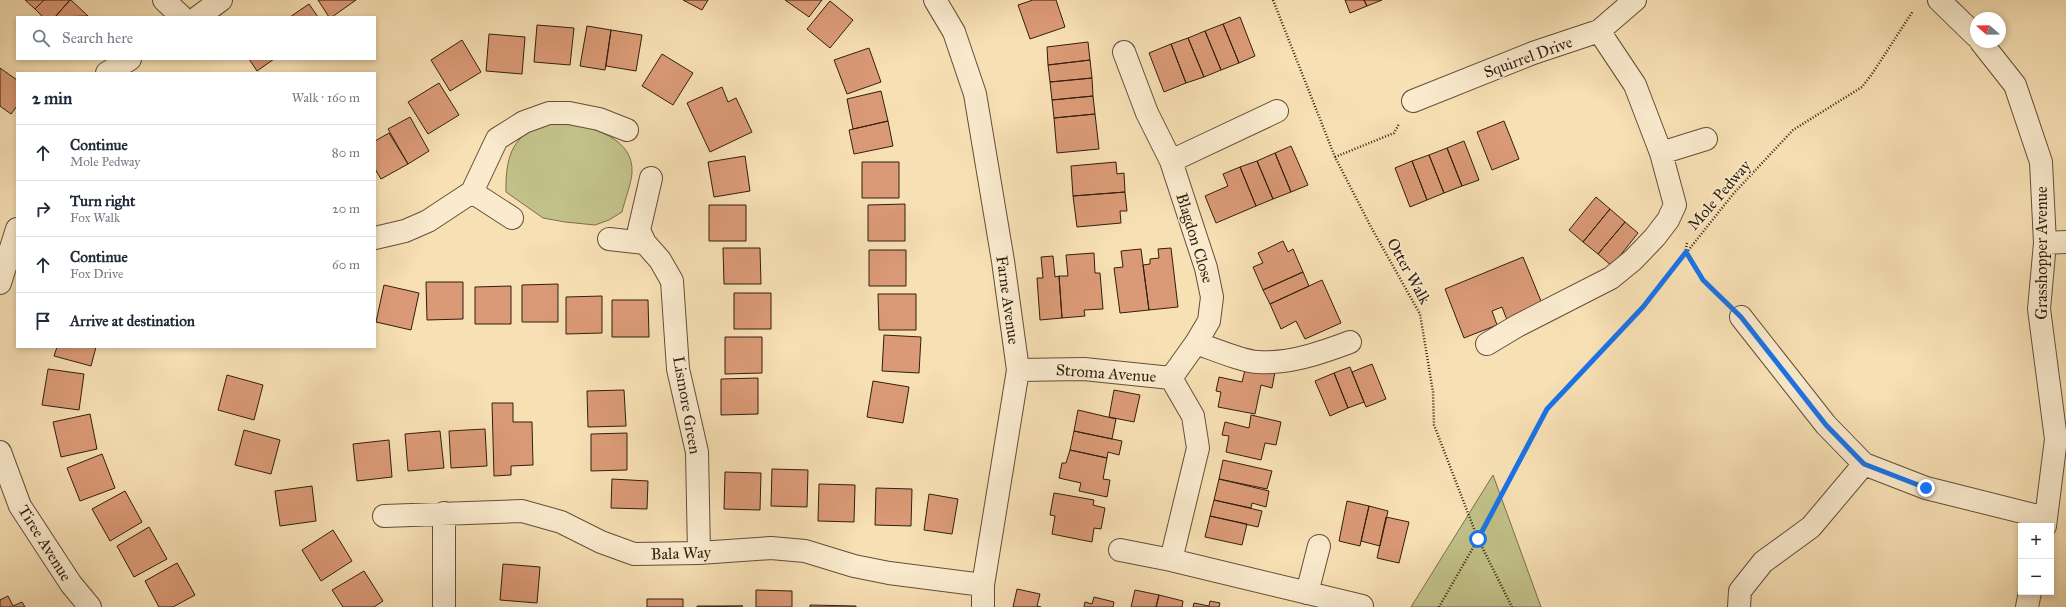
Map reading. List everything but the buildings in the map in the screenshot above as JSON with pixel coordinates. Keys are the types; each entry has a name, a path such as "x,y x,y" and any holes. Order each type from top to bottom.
{"street":[{"path":"164,0 181,16"},
{"path":"199,16 221,0"},
{"name":"Farne Avenue","path":"935,0 954,32 974,94 1003,261 1018,370 983,585 983,607"},
{"name":"Squirrel Drive","path":"1413,101 1533,53 1599,31 1635,0"},
{"path":"1939,0 1970,30"},
{"path":"1487,344 1517,326 1611,278 1633,260 1655,237 1668,220 1675,205 1661,153 1635,86 1599,31"},
{"name":"Grasshopper Avenue","path":"1986,48 2015,85 2041,162 2045,243 2039,309 2056,439 2045,522"},
{"name":"Blagdon Close","path":"1124,52 1147,113 1171,160 1206,268 1212,298 1209,321 1196,343 1171,378"},
{"path":"109,72 128,60"},
{"path":"1171,160 1277,111"},
{"path":"376,238 405,231 428,221 472,192 497,139 524,122 549,113 569,113 599,119 627,130"},
{"path":"1661,153 1706,139"},
{"name":"Lismore Green","path":"651,178 639,230 645,243 660,260 672,282 678,368 697,452 698,553"},
{"path":"472,192 512,218"},
{"path":"0,282 16,232"},
{"path":"609,239 645,243"},
{"path":"2045,243 2066,242"},
{"path":"1741,317 1826,425 1864,464 1926,488 2045,522"},
{"path":"1196,343 1257,363 1288,360 1322,353 1350,342"},
{"name":"Stroma Avenue","path":"1018,370 1084,369 1171,378 1193,416 1198,448 1171,560"},
{"name":"Tiree Avenue","path":"0,452 20,506 71,584 90,607"},
{"path":"1739,607 1740,591 1763,562 1811,527 1864,464"},
{"name":"Bala Way","path":"384,516 522,511 560,522 601,542 634,554 698,553 771,548 805,551 854,566 983,585"},
{"path":"444,513 444,607"},
{"path":"1307,593 1319,546"},
{"path":"1120,550 1171,560 1362,606"},
{"path":"2027,607 2029,595"}],"path":[{"name":"Otter Walk","path":"1273,0 1335,157 1371,227 1420,314 1433,392 1434,425 1478,539 1512,607"},
{"name":"Mole Pedway","path":"1439,607 1478,539 1547,409 1643,307 1734,193 1793,130 1862,87 1916,6"},
{"path":"1335,157 1394,133 1413,101"},
{"path":"1675,205 1688,231 1686,252 1703,280 1741,317"}],"shaded area":[{"path":"565,122 587,127 609,136 619,143 626,151 631,161 632,173 622,212 609,220 595,225 543,218 506,192 508,163 512,151 518,142 525,134 536,128 549,124"},
{"path":"1493,475 1541,607 1411,607"}],"route":[{"path":"1478,539 1547,409 1643,307 1686,252 1703,280 1741,317 1826,425 1864,464 1926,488"}]}
